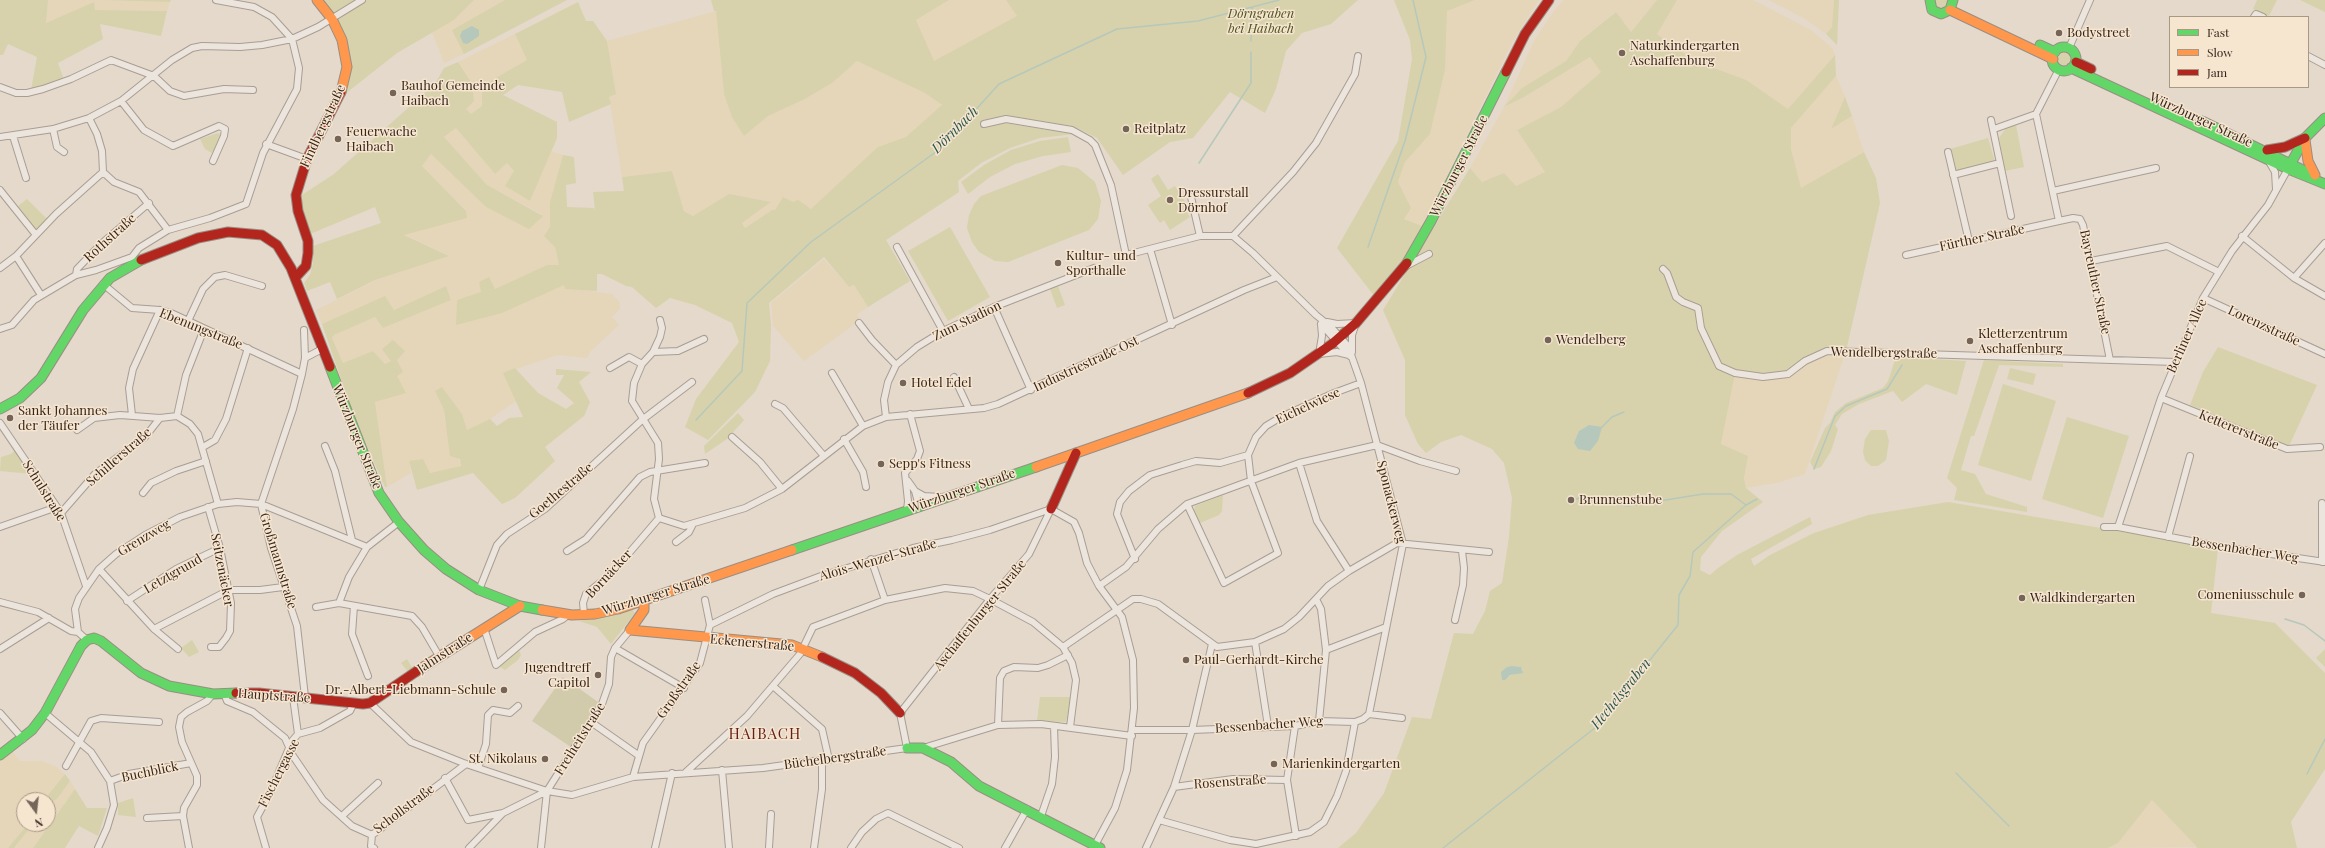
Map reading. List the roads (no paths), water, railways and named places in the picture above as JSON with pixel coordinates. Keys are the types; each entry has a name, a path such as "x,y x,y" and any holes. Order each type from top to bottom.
{"main road":[{"name":"Findbergstraße","path":"295,278 303,271 307,261 308,241 296,204 298,188 307,159 338,101 346,75 346,53 332,19 317,0"},
{"name":"Würzburger Straße","path":"0,409 20,398 40,378 83,310 103,284 134,259 198,238 228,232 254,233 267,237 277,245 287,259 370,472 380,492 399,522 435,560 479,590 520,606 568,615 618,609 1210,408 1266,386 1290,373 1319,354 1356,323 1404,267 1431,222 1525,34 1549,0"},
{"path":"1930,0 1932,10 1938,14 1945,14 1952,5 2054,55 2059,69 2067,70 2074,65 2075,54 2069,48 2061,48 2054,55"},
{"name":"Würzburger Straße","path":"2074,65 2325,182"},
{"path":"2290,166 2305,138 2325,118"},
{"path":"2266,155 2305,138"},
{"path":"2305,138 2308,161 2315,176"},
{"name":"Würzburger Straße","path":"2290,166 2315,176 2325,182"},
{"name":"Aschaffenburger Straße","path":"1051,508 1076,453"},
{"path":"1058,459 1064,477"},
{"name":"Freiheitstraße","path":"630,630 644,610 644,601"},
{"name":"Jahnstraße","path":"370,703 439,656 520,606"},
{"name":"Eckenerstraße","path":"630,630 707,639 792,645 804,648 855,673 881,693 900,713"},
{"name":"Hauptstraße","path":"87,640 94,638 101,641 142,673 169,686 213,694 259,693 354,703 370,703"},
{"path":"0,755 23,739 45,713 81,646 87,640"},
{"name":"Büchelbergstraße","path":"907,748 923,748 951,762 980,786 1041,816 1096,847"}],"street":[{"path":"0,329 12,325 34,300 41,295 76,275 134,259 139,248 168,230 246,204 266,144 296,89 299,68 292,39 272,17 254,7 216,0"},
{"path":"0,137 53,129 88,118 121,101 172,60 192,48 202,46 262,45 292,39 332,19 362,0"},
{"path":"2069,48 2090,0"},
{"path":"1233,236 1293,172 1316,143 1355,74 1358,56"},
{"path":"2309,57 2325,65"},
{"path":"0,87 16,92 35,91 71,79 111,60 154,76 170,91 184,96 224,89 253,90"},
{"path":"2059,69 2036,114 2059,221"},
{"path":"121,101 144,130 173,146 219,126 225,129 224,136 214,161"},
{"path":"1994,129 2036,114"},
{"path":"88,118 97,134 100,145 103,172 114,182 140,192 168,230"},
{"path":"984,124 1006,119 1072,130 1095,145 1114,197 1126,255 1200,236 1233,236 1277,277 1338,338"},
{"path":"1991,120 2011,216"},
{"path":"53,129 57,147 64,152"},
{"path":"13,136 26,178"},
{"path":"266,144 307,159"},
{"path":"1948,152 1969,240"},
{"path":"2266,155 2275,172 2276,190"},
{"path":"1953,175 2000,163"},
{"name":"Berliner Allee","path":"2118,527 2161,398 2175,362 2204,298 2217,272 2242,236 2268,205 2290,166"},
{"path":"2053,190 2156,168"},
{"path":"0,268 16,256 56,214 103,172"},
{"path":"0,190 36,235"},
{"path":"1191,196 1200,236"},
{"name":"Rothstraße","path":"76,275 77,269 101,244 149,203"},
{"name":"Bayreuther Straße","path":"2059,221 2080,219 2091,261 2110,360"},
{"name":"Fürther Straße","path":"1906,255 2059,221"},
{"path":"2242,236 2294,278 2325,296"},
{"path":"2294,278 2325,243"},
{"path":"2091,261 2167,246 2217,272"},
{"path":"897,247 943,331"},
{"path":"1150,249 1172,325"},
{"path":"1404,267 1429,254"},
{"path":"16,256 41,295"},
{"name":"Zum Stadion","path":"886,417 884,400 888,382 896,365 917,347 943,331 994,307 1094,268"},
{"name":"Wendelbergstraße","path":"1663,269 1667,273 1676,297 1683,302 1698,308 1701,328 1719,366 1735,374 1763,377 1788,374 1805,361 1827,351 2175,362"},
{"path":"188,321 203,289 215,277 225,275 262,286"},
{"name":"Industriestraße Ost","path":"693,524 745,508 782,489 844,439 863,426 886,417 969,409 998,404 1172,325 1244,290 1277,277"},
{"name":"Ebenungstraße","path":"103,284 132,308 160,310 248,348 302,374"},
{"name":"Lorenzstraße","path":"2204,298 2325,354"},
{"path":"994,307 1031,390"},
{"path":"132,416 129,388 133,369 160,310"},
{"path":"660,320 662,328 660,337 653,352 642,364 634,382 632,401 642,420 653,432 658,443 654,499 659,518 684,526 693,524"},
{"path":"859,322 872,340 896,365"},
{"path":"1322,322 1337,324 1356,323"},
{"path":"1319,354 1322,336 1322,322"},
{"name":"Würzburger Straße","path":"1319,354 1337,352 1351,354 1352,334 1356,323"},
{"path":"178,416 186,375 204,329"},
{"name":"Großmannstraße","path":"304,330 305,358 302,374 293,409 261,504 283,586 298,626 305,697"},
{"name":"Sponackerweg","path":"1338,338 1351,354 1355,362 1403,544 1369,714"},
{"path":"653,352 678,351 704,339"},
{"path":"203,447 215,440 224,424 248,348"},
{"path":"305,358 308,354 322,349"},
{"path":"610,368 630,357 642,364"},
{"path":"832,373 863,426"},
{"path":"954,377 969,409"},
{"name":"Goethestraße","path":"479,590 497,545 507,534 545,509 642,420 692,382"},
{"name":"Eichelwiese","path":"1248,455 1256,437 1266,426 1334,393 1361,383"},
{"name":"Kettererstraße","path":"2161,398 2287,449 2320,446"},
{"path":"775,404 782,408 824,456"},
{"path":"907,510 907,480 905,473 917,459 920,451 910,414"},
{"path":"77,430 94,418 120,415 160,418 178,416 190,424 198,434 203,447 218,504"},
{"name":"Schillerstraße","path":"61,513 95,474 145,437 160,418"},
{"name":"Schulstraße","path":"0,423 61,513 86,586"},
{"path":"732,437 760,462 782,489"},
{"path":"844,439 863,472 866,488"},
{"path":"1100,586 1135,559 1158,528 1187,504 1300,463 1377,445 1420,461 1456,471"},
{"path":"325,446 335,471 352,540"},
{"path":"1135,559 1117,514 1120,502 1129,491 1150,475 1182,464 1196,462 1220,463 1248,455 1251,480 1278,553 1224,583 1187,504"},
{"path":"2168,537 2190,456"},
{"path":"143,493 151,483 176,471 206,461"},
{"path":"567,551 586,539 607,517 634,482 650,472 705,463"},
{"path":"1300,463 1318,521 1348,571"},
{"path":"907,480 915,491 919,506"},
{"path":"915,491 924,496 946,497"},
{"name":"Grenzweg","path":"78,632 75,609 78,598 99,569 116,554 146,535 180,517 218,504 237,502 261,504 367,547"},
{"name":"Bessenbacher Weg","path":"2104,527 2118,527 2168,537 2324,562 2322,503"},
{"path":"0,527 57,507"},
{"name":"Seitzenäcker","path":"208,507 220,548 231,603 230,631 219,647 211,647"},
{"path":"1051,508 1074,522 1079,533 1087,563 1124,623 1133,660 1135,687 1128,770 1115,808 1096,847"},
{"name":"Alois-Wenzel-Straße","path":"710,625 773,594 821,576 872,559 990,530 1051,508"},
{"name":"Aschaffenburger Straße","path":"900,713 990,598 1029,554 1051,508"},
{"name":"Bornäcker","path":"584,614 583,604 586,594 612,573 659,518"},
{"path":"340,603 349,576 367,547 399,522"},
{"path":"676,542 689,532 693,524"},
{"path":"1063,647 1133,598 1158,604 1217,647 1256,642 1284,629 1299,617 1328,586 1348,571 1397,543 1462,551 1489,552"},
{"name":"Letztgrund","path":"127,601 176,569 220,548"},
{"path":"1455,620 1463,585 1464,568 1462,551"},
{"path":"872,559 885,600"},
{"path":"99,569 154,629 178,650"},
{"path":"154,629 229,590 260,590 283,586"},
{"path":"686,772 747,716 804,648 808,634 813,627 885,600 945,588 973,591 990,598 1033,622 1063,647 1068,655 1074,671 1076,689 1070,727"},
{"path":"1316,599 1321,609 1326,650 1319,721"},
{"name":"Großstraße","path":"633,777 638,755 651,730 684,688 700,663 710,625 705,600"},
{"name":"Hauptstraße","path":"0,602 38,612 71,631 78,632 87,640"},
{"path":"316,607 340,603 412,616 422,627 439,656"},
{"path":"354,606 352,634 368,676"},
{"path":"484,628 496,665 535,632 563,619 568,615"},
{"path":"0,649 49,618"},
{"path":"1326,650 1386,627"},
{"name":"Freiheitstraße","path":"547,791 607,695 611,657 615,648 630,630"},
{"path":"1256,642 1268,726"},
{"path":"1146,848 1174,787 1192,730 1212,644"},
{"path":"615,648 684,688"},
{"path":"998,725 1000,678 1004,672 1014,667 1038,668 1048,665 1068,655"},
{"path":"773,686 822,729 826,760 814,848"},
{"name":"Schollstraße","path":"224,693 227,701 253,712 285,738 293,756 323,800 352,826 372,835 445,778 466,764"},
{"path":"189,848 182,816 184,808 197,785 197,776 181,737 180,723 187,712 208,701 213,694"},
{"name":"Fischergasse","path":"266,848 260,831 258,817 290,747 298,734 292,697"},
{"path":"298,734 320,728 350,711 354,703"},
{"path":"370,703 410,742 466,764 547,791"},
{"path":"478,768 486,744 488,715 493,710 510,714 518,706"},
{"path":"0,713 23,739"},
{"path":"45,713 91,752 110,781 114,804 101,847"},
{"path":"900,713 907,748"},
{"path":"1159,820 1255,846 1310,832 1324,822 1346,771 1355,722 1363,719 1369,714 1402,718"},
{"path":"66,766 81,742 91,721 100,718 159,722"},
{"name":"Bessenbacher Weg","path":"923,748 998,725 1026,723 1132,733 1295,726 1319,721 1355,722"},
{"path":"591,722 638,755"},
{"path":"1041,816 1052,784 1055,757 1054,726"},
{"path":"1295,726 1287,780 1296,836"},
{"name":"Büchelbergstraße","path":"547,791 572,795 633,777 826,760 907,748"},
{"name":"Buchblick","path":"110,781 129,774 191,763"},
{"path":"722,770 729,848"},
{"path":"655,848 672,773"},
{"path":"445,778 466,818 503,813 547,791"},
{"name":"Rosenstraße","path":"1174,787 1233,779 1287,780"},
{"path":"342,816 378,783"},
{"path":"541,848 547,791"},
{"path":"1005,848 1027,809"},
{"path":"469,848 503,813"},
{"path":"851,848 862,832 876,819 888,813 959,848"},
{"path":"769,848 771,814"},
{"path":"147,818 182,816"},
{"path":"372,835 371,846 374,848"}],"waterway":[{"name":"Dörnbach","path":"696,420 742,371 747,303 811,242 940,149 999,84 1117,29 1198,21 1279,0"},
{"path":"1368,247 1405,141 1426,57 1413,0"},
{"path":"1251,41 1252,8"},
{"path":"1199,163 1251,83 1251,52"},
{"path":"1814,469 1835,416 1846,406 1887,389 1902,365"},
{"path":"1602,427 1612,417 1624,412"},
{"path":"1572,500 1580,498 1628,506 1703,494 1731,494 1746,505"},
{"name":"Hechelsgraben","path":"1443,848 1596,727 1678,625 1679,595 1690,576 1693,552 1746,505 1757,499"},
{"path":"2285,619 2304,625 2325,641"},
{"path":"2307,774 2325,739"},
{"path":"1956,773 2009,826"}],"place":[{"name":"Bodystreet","path":"2059,33"},
{"name":"Naturkindergarten Aschaffenburg","path":"1622,53"},
{"name":"Bauhof Gemeinde Haibach","path":"393,93"},
{"name":"Reitplatz","path":"1126,129"},
{"name":"Feuerwache Haibach","path":"338,139"},
{"name":"Dressurstall Dörnhof","path":"1170,200"},
{"name":"Kultur- und Sporthalle","path":"1058,263"},
{"name":"Wendelberg","path":"1548,340"},
{"name":"Kletterzentrum Aschaffenburg","path":"1970,341"},
{"name":"Hotel Edel","path":"903,383"},
{"name":"Sankt Johannes der Täufer","path":"10,418"},
{"name":"Sepp's Fitness","path":"881,464"},
{"name":"Brunnenstube","path":"1571,500"},
{"name":"Comeniusschule","path":"2302,595"},
{"name":"Waldkindergarten","path":"2022,598"},
{"name":"Paul-Gerhardt-Kirche","path":"1186,660"},
{"name":"Jugendtreff Capitol","path":"598,675"},
{"name":"Dr.-Albert-Liebmann-Schule","path":"504,690"},
{"name":"St. Nikolaus","path":"545,759"},
{"name":"Marienkindergarten","path":"1274,764"}],"district":[{"name":"HAIBACH","path":"765,734"}],"park label":[{"name":"Dörngraben bei Haibach","path":"1261,22"}]}
